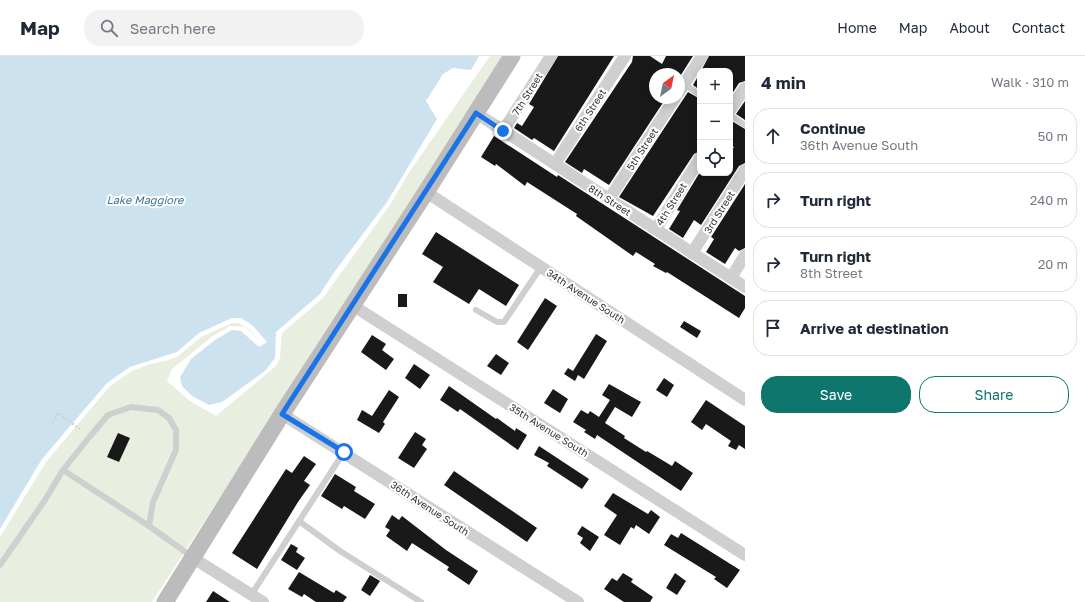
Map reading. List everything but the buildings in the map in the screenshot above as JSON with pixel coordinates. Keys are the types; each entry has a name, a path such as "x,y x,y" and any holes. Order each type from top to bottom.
{"main road":[{"path":"165,602 282,414 512,56"}],"street":[{"name":"7th Street","path":"503,131 551,56"},
{"name":"6th Street","path":"554,164 625,56"},
{"path":"685,83 702,56"},
{"path":"733,106 745,88"},
{"name":"5th Street","path":"609,200 671,104"},
{"name":"8th Street","path":"476,113 745,287"},
{"name":"4th Street","path":"656,229 697,163"},
{"name":"3rd Street","path":"692,253 745,170"},
{"name":"34th Avenue South","path":"426,192 745,400"},
{"path":"731,278 745,255"},
{"name":"35th Avenue South","path":"352,305 745,555"},
{"name":"36th Avenue South","path":"282,414 578,602"},
{"path":"193,558 263,602"}],"lane":[{"path":"685,89 697,94"},
{"path":"733,117 745,125"},
{"path":"476,310 497,322 504,322 541,267"},
{"path":"0,566 45,500 63,470 108,415 131,407 158,410 169,418 176,430 176,450 153,502 149,526"},
{"path":"251,595 344,452"},
{"path":"63,470 149,526 193,558"},
{"path":"299,521 340,551 421,602"}],"path":[{"path":"53,422 58,414 80,429"}],"green space":[{"path":"490,56 506,56 152,602 0,602 0,537 46,462 110,386 132,371 178,356 201,337 232,323 239,323 249,329 260,341 245,327 230,326 213,336 172,369 167,381 190,401 216,416 276,366 280,358 282,333 323,298 390,205 410,171"}],"water":[{"name":"Lake Maggiore","path":"0,56 479,56 471,70 453,68 443,74 426,101 437,119 387,202 335,271 320,294 276,332 275,358 265,371 222,402 209,405 192,396 182,386 180,377 191,359 215,340 232,330 241,331 259,347 267,342 252,325 241,318 232,318 199,333 177,352 130,367 107,383 42,459 0,529"}],"route":[{"path":"344,452 282,414 476,113 503,131"}]}
